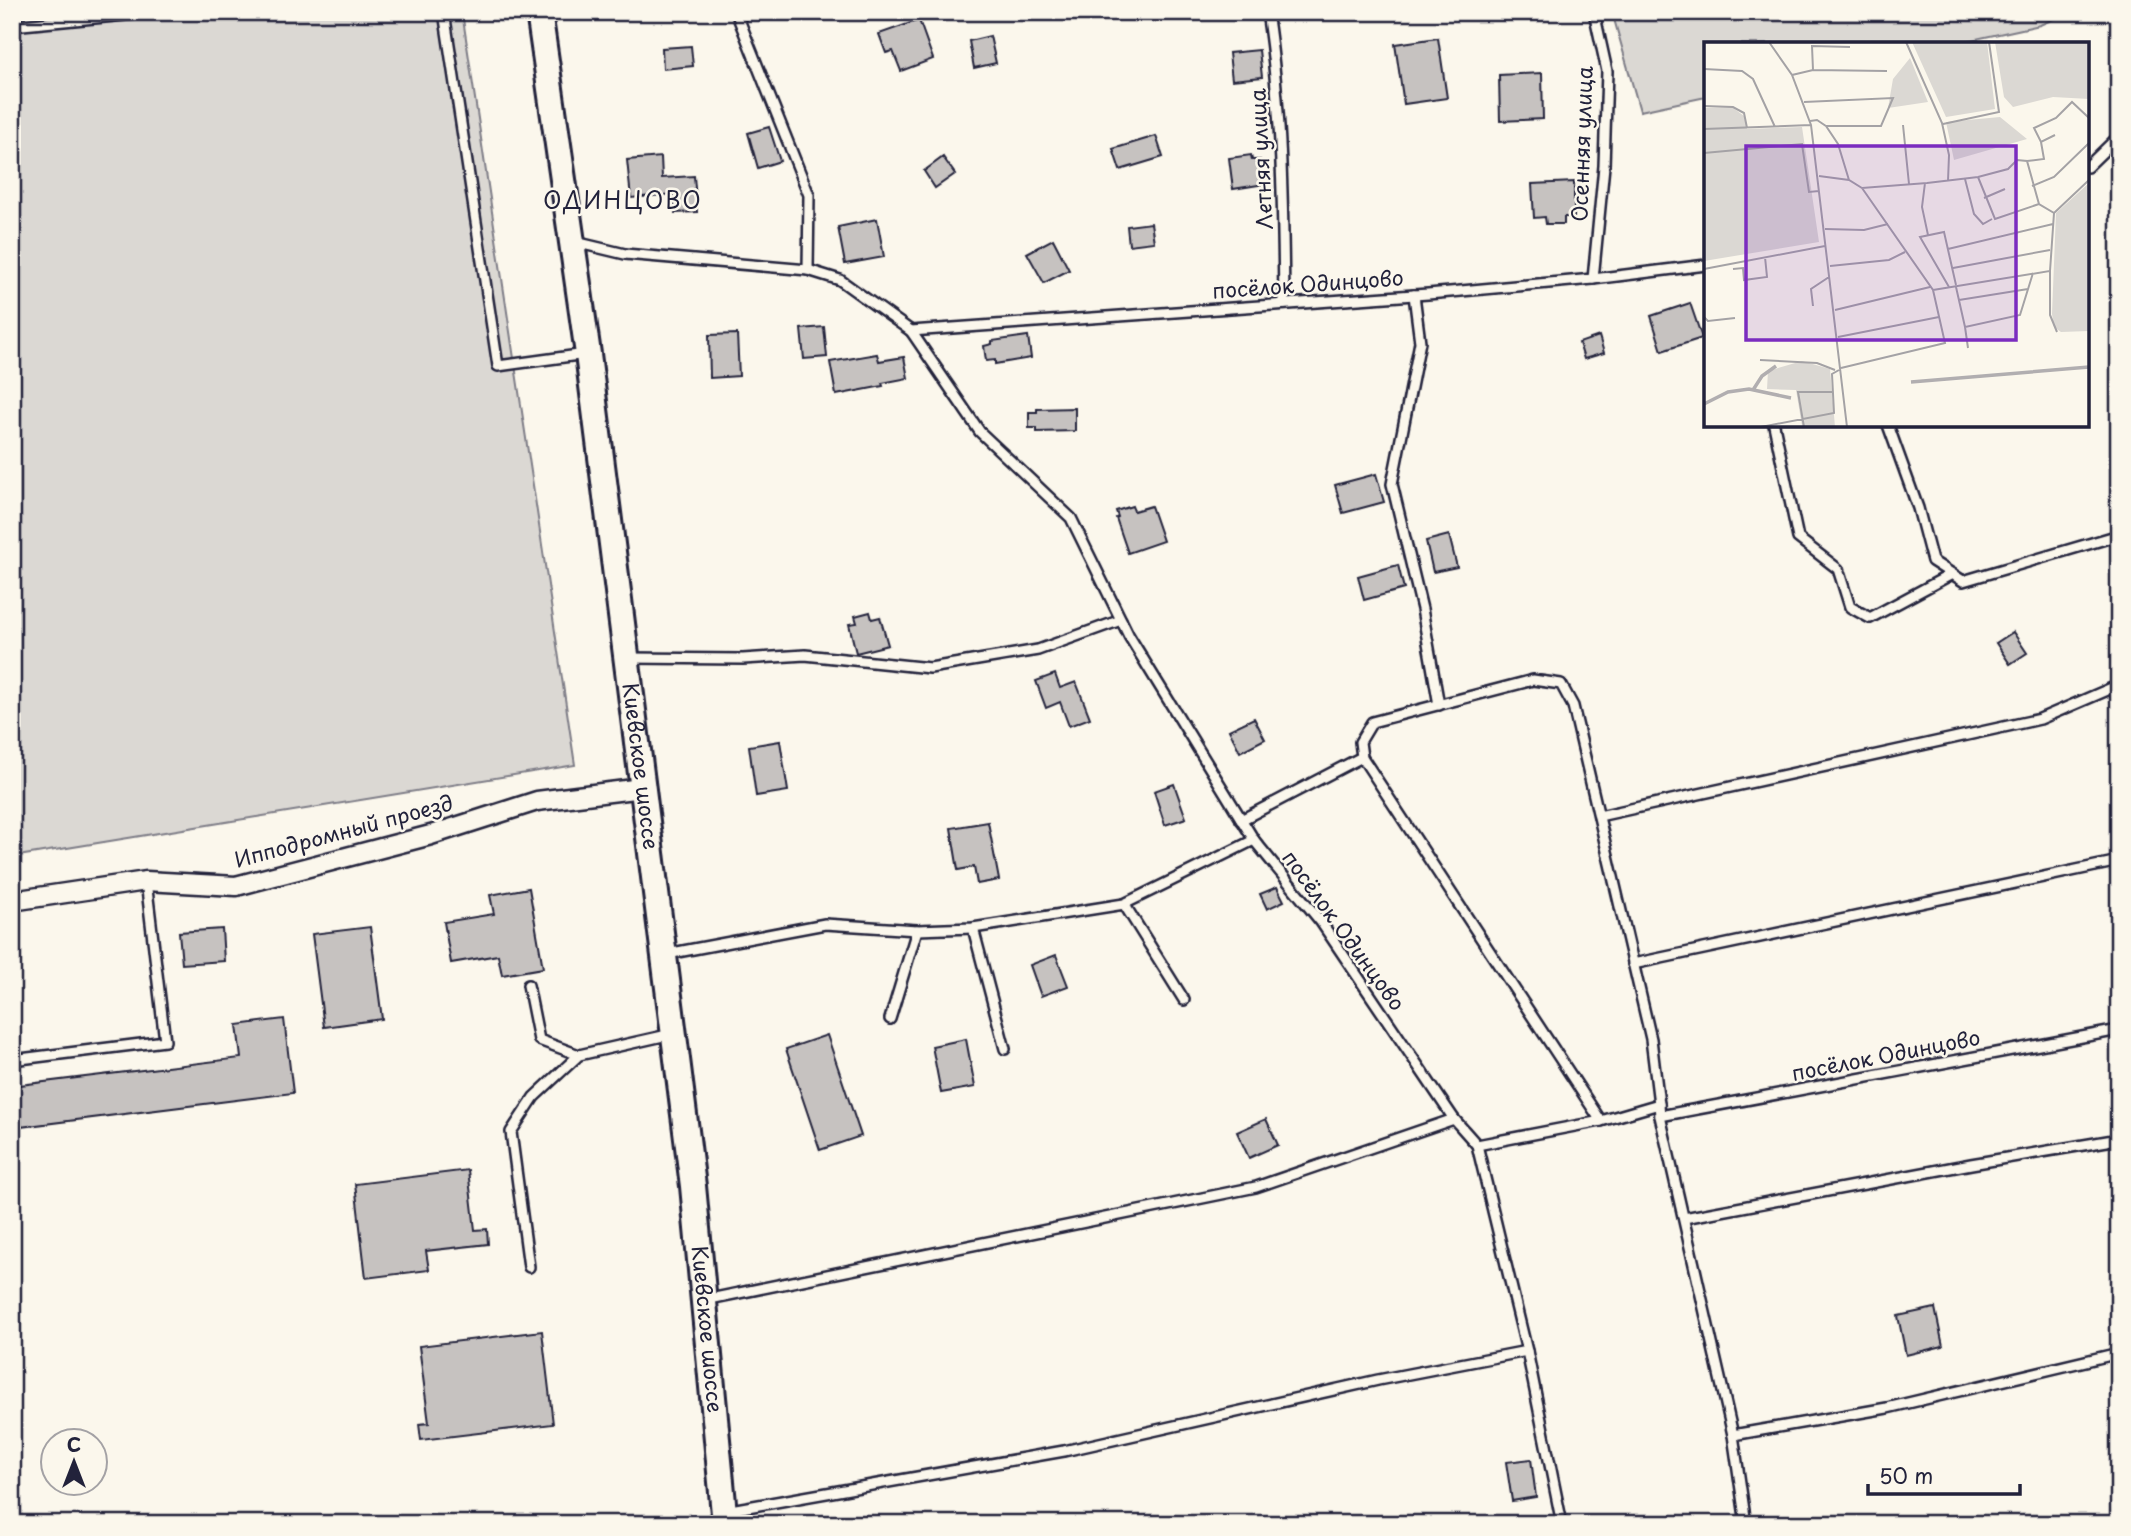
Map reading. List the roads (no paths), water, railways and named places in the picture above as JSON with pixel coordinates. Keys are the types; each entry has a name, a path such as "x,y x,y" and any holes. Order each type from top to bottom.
{"main road":[{"name":"Киевское шоссе","path":"539,12 588,354 692,1186 724,1518"}],"street":[{"name":"Ипподромный проезд","path":"12,901 146,881 236,886 431,835 537,801 642,788"}],"lane":[{"path":"12,26 157,12"},
{"path":"444,12 498,366 588,354"},
{"path":"736,12 809,195 808,270"},
{"name":"Летняя улица","path":"1267,12 1275,62 1283,203 1284,304"},
{"name":"Осенняя улица","path":"1594,12 1607,71 1604,166 1594,279"},
{"path":"2089,165 2119,136"},
{"name":"посёлок Одинцово","path":"570,241 625,254 808,270 840,280 911,331 980,432 1071,518 1121,620 1241,820 1254,840 1321,922 1454,1119 1477,1145 1527,1351 1562,1524"},
{"name":"посёлок Одинцово","path":"911,331 1414,295 1594,279 1704,265"},
{"path":"1414,295 1420,342 1392,484 1422,609 1440,705"},
{"path":"1774,427 1798,538 1838,569 1850,607 1870,618 1952,574"},
{"path":"1889,427 1918,508 1932,561 1963,581 2119,535"},
{"path":"625,657 743,659 805,655 930,668 1038,650 1121,620"},
{"path":"1601,1121 1362,757 1360,742 1372,722 1533,680 1562,684 1573,706 1651,1039 1660,1116 1732,1434 1746,1524"},
{"path":"1599,816 2040,719 2119,685"},
{"path":"1241,820 1362,757"},
{"name":"посёлок Одинцово","path":"663,955 825,924 917,930 974,928 1124,904 1254,840"},
{"path":"1633,964 2119,861"},
{"path":"12,1060 165,1041 146,881"},
{"path":"1124,904 1184,1000"},
{"path":"974,928 1005,1049"},
{"path":"891,1019 917,930"},
{"path":"527,985 538,1040 579,1055"},
{"name":"посёлок Одинцово","path":"1660,1116 2119,1030"},
{"path":"529,1267 511,1132 534,1097 579,1055 673,1033"},
{"path":"1477,1145 1601,1121 1659,1104"},
{"path":"704,1300 1256,1187 1454,1119"},
{"path":"1684,1218 2119,1139"},
{"path":"724,1518 1064,1451 1378,1380 1527,1351"},
{"path":"1732,1434 1887,1408 2119,1353"}],"district":[{"name":"ОДИНЦОВО","path":"623,201"}]}
